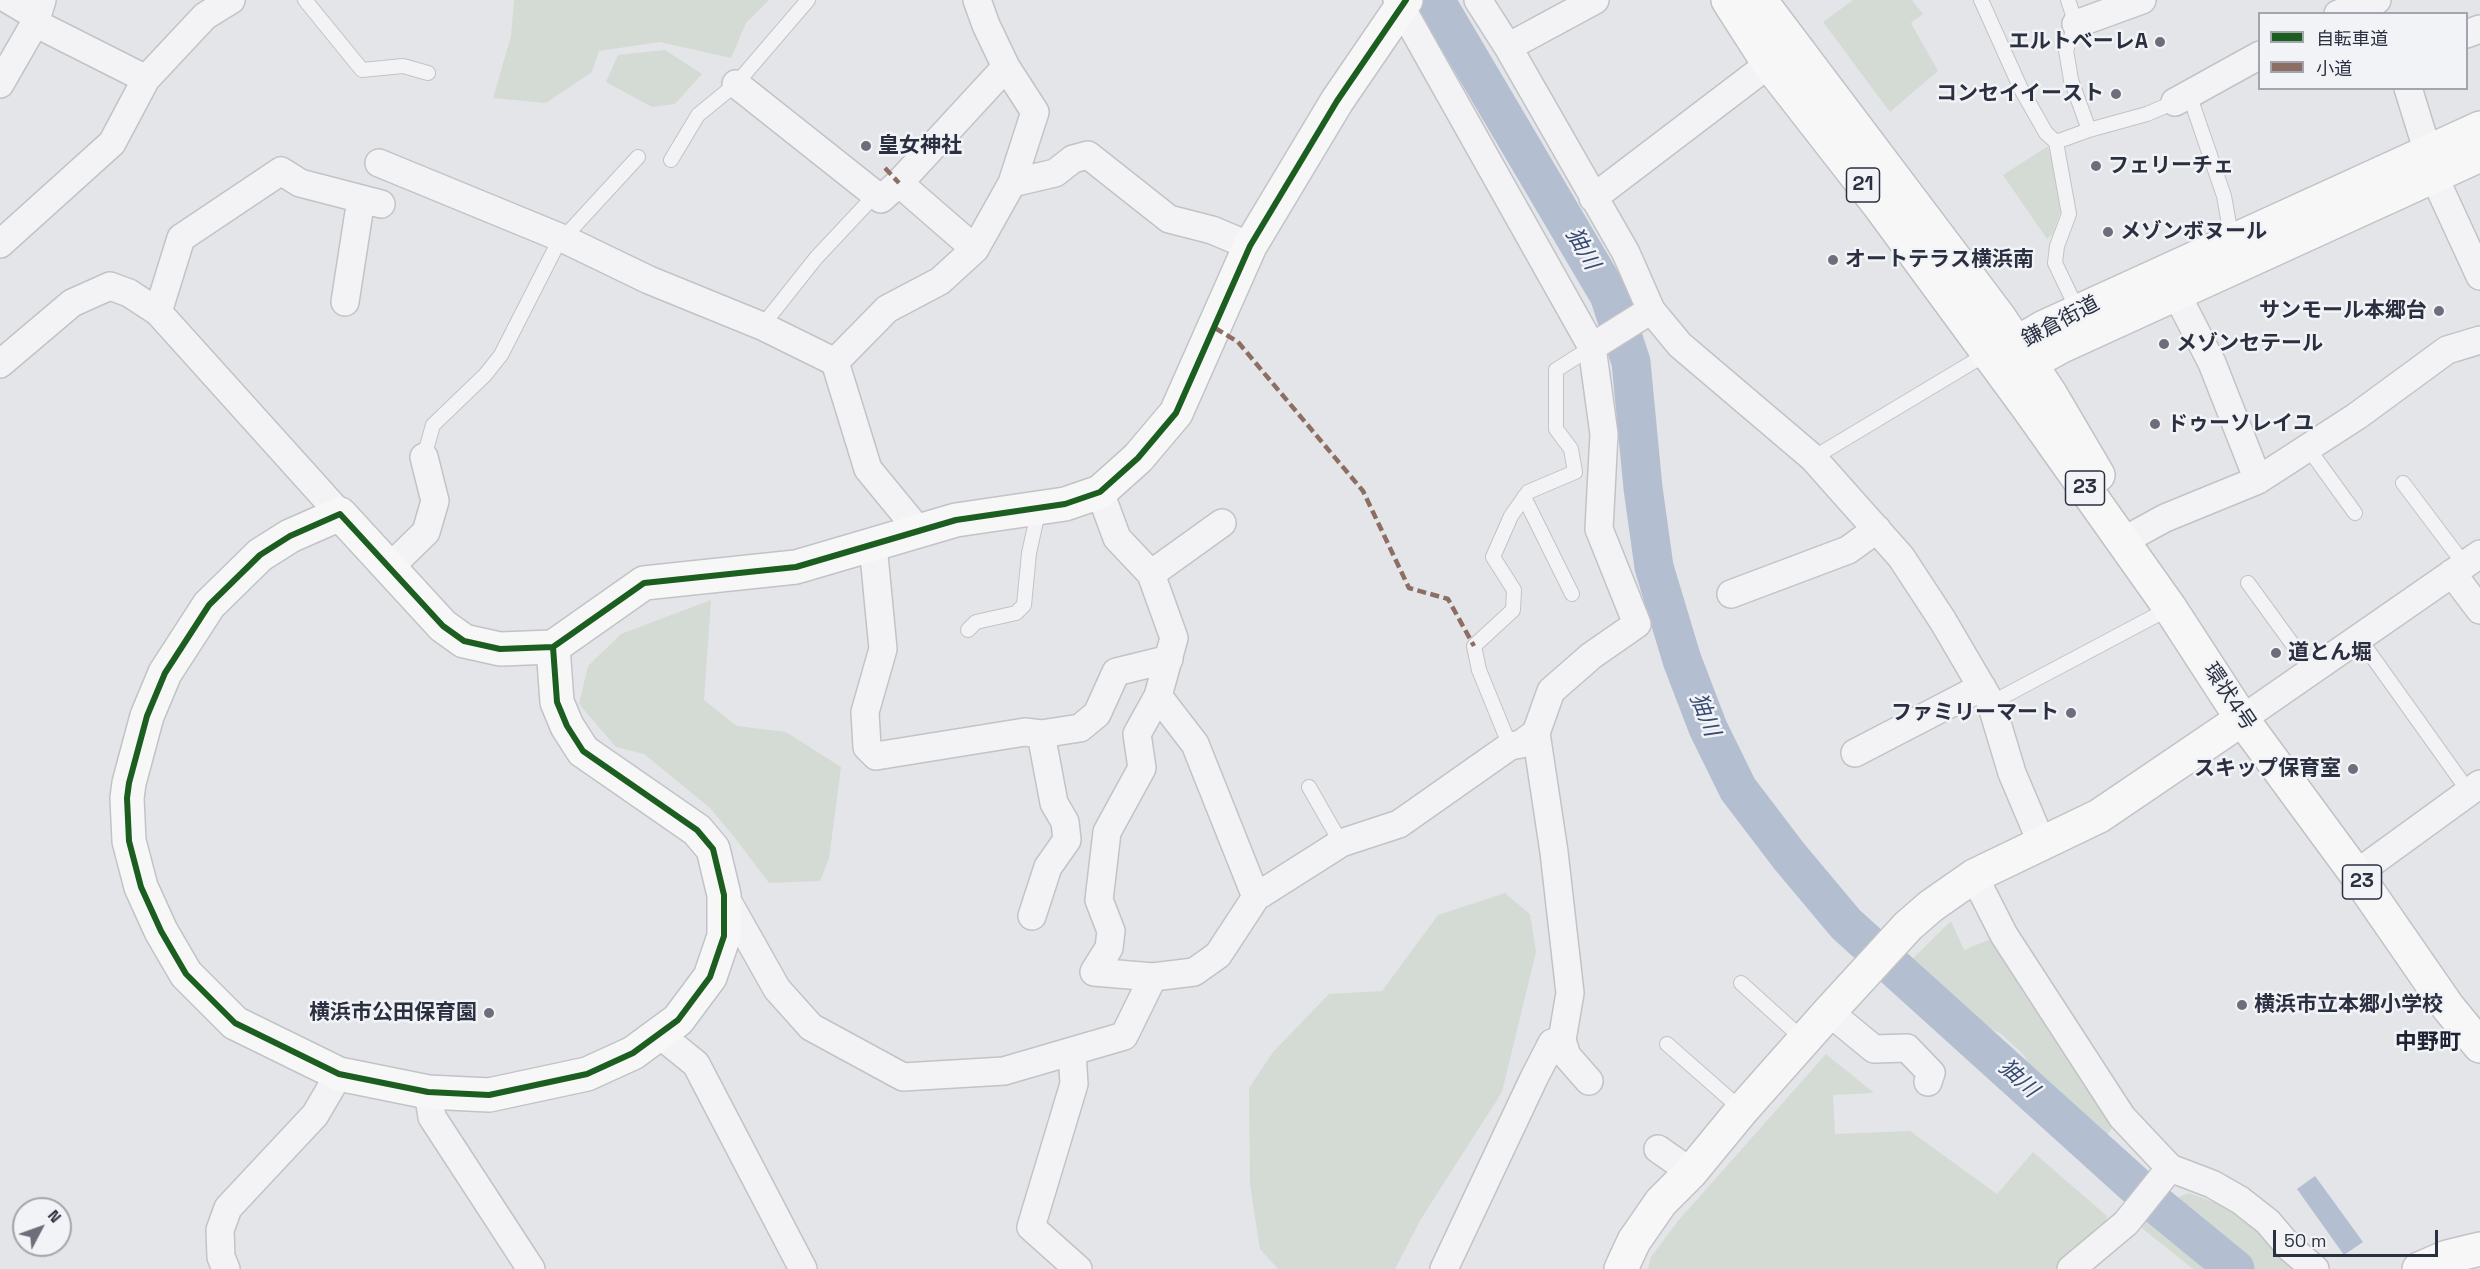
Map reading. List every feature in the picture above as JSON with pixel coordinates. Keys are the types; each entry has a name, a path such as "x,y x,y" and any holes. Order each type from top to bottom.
{"street":[{"path":"9,0 37,13 146,79"},
{"path":"0,244 112,143 146,79 205,16 231,0"},
{"path":"835,362 887,309 940,281 975,249 1012,183 1035,112 1006,67 977,0"},
{"path":"1478,0 1508,47 1626,253 1647,313 1680,345 1813,458 1901,557 1987,695 2012,773 2042,844"},
{"path":"1508,47 1595,0"},
{"name":"21","path":"1728,0 1769,64 1879,206 2009,357"},
{"name":"21","path":"1760,0 2009,357"},
{"path":"2072,12 2142,0"},
{"path":"2344,12 2377,0"},
{"path":"0,364 72,303 110,286 129,293 158,312 443,627 464,641 500,649 553,647 644,583 796,567 956,520 1065,504 1100,492 1138,458 1176,413 1250,246 1337,101 1402,2 1595,345 1604,434 1599,529 1637,624 1591,656 1551,691 1536,733 1554,852 1570,993 1562,1040 1567,1056 1589,1081"},
{"path":"0,84 37,13"},
{"path":"2182,98 2258,56"},
{"path":"1593,198 1769,64"},
{"path":"736,84 881,199 899,183 1006,67"},
{"path":"2409,90 2431,164 2480,276"},
{"name":"鎌倉街道","path":"2009,357 2060,347 2177,295 2431,164 2480,128"},
{"path":"1012,183 1055,172 1073,159 1088,155 1169,219 1212,230 1250,246"},
{"name":"鎌倉街道","path":"2009,357 2044,327 2236,238 2431,164 2480,155"},
{"path":"379,163 564,239 650,280 762,326 835,362 868,469 919,531"},
{"path":"158,312 181,238 281,171 300,183 371,201 345,302"},
{"path":"899,183 975,249"},
{"path":"2177,295 2212,363 2258,480"},
{"path":"1595,345 1647,313"},
{"path":"2130,537 2165,518 2258,480 2357,416 2447,350 2480,340"},
{"name":"環状4号","path":"2009,357 2130,537 2170,608 2242,719 2356,874 2474,1028"},
{"path":"390,567 426,532 435,501 424,458"},
{"path":"1100,492 1118,538 1151,574 1174,638 1158,696 1137,734 1142,768 1107,832 1099,900 1111,931 1109,948 1094,972 1153,977 1194,972 1218,956 1256,897 1341,843 1399,824 1510,746 1521,744 1536,733"},
{"path":"340,514 290,536 260,555 209,605 165,673 147,716 131,774 128,798 129,841 141,887 161,931 186,974 235,1023 339,1074 428,1092 489,1095 587,1074 633,1053 678,1020 710,977 724,936 724,895 712,849 697,830 583,751 567,726 557,702 553,647"},
{"path":"1151,574 1222,523"},
{"path":"1731,594 1848,550 1877,529"},
{"path":"873,545 884,648 865,712 867,747 876,756 1026,732 1041,734 1080,728 1097,714 1116,672 1169,659"},
{"path":"1621,1269 1634,1241 1660,1202 1691,1172 1742,1110 1865,972 1931,906 1974,876 2099,816 2465,564 2480,610"},
{"path":"1855,753 1987,695"},
{"path":"1158,696 1196,744 1256,897"},
{"path":"1032,916 1048,867 1067,840 1065,822 1054,803 1041,734"},
{"path":"2356,874 2475,788"},
{"path":"1974,876 2004,935 2122,1117 2168,1170 2212,1184 2240,1200 2268,1222 2290,1248 2315,1269"},
{"path":"724,895 777,989 811,1027 903,1077 1004,1071 1124,1036 1153,977"},
{"path":"1829,1012 1874,1048 1907,1048 1931,1072 1928,1082"},
{"path":"659,1034 696,1064 803,1269"},
{"path":"1444,1269 1552,1043 1562,1040"},
{"path":"1072,1053 1074,1084 1031,1227 1078,1269"},
{"path":"226,1269 221,1257 220,1230 228,1208 315,1115 339,1074"},
{"path":"428,1092 432,1117 531,1269"},
{"path":"1658,1149 1691,1172"},
{"path":"2071,1269 2135,1213 2168,1170"},
{"path":"2419,1269 2447,1257 2480,1249"}],"lane":[{"path":"305,0 362,70 403,66 428,73"},
{"path":"671,160 698,115 736,84 808,0"},
{"path":"1981,0 2021,89 2046,133 2056,142 2068,214 2057,246 2055,263 2078,311"},
{"path":"2072,12 2066,50 2071,80 2089,130"},
{"path":"2056,142 2147,114 2182,98 2224,196 2229,224 2236,238"},
{"path":"424,458 433,425 485,375 501,355 557,245 638,158"},
{"path":"762,326 816,258 875,195"},
{"path":"1510,746 1479,670 1474,646 1513,610 1514,590 1493,557 1511,516 1528,492 1575,472 1571,449 1556,429 1556,370 1595,345"},
{"path":"1813,458 2009,357"},
{"path":"2308,448 2355,513"},
{"path":"2403,483 2465,564"},
{"path":"1524,497 1572,594"},
{"path":"968,630 976,622 1017,613 1024,605 1029,553 1039,508"},
{"path":"2248,583 2312,671"},
{"path":"1987,695 2170,608"},
{"path":"2359,638 2475,788"},
{"path":"1309,787 1341,843"},
{"path":"1741,983 1804,1040"},
{"path":"1668,1044 1742,1110"}],"shaded area":[{"path":"514,0 769,0 746,23 731,58 660,42 599,51 592,72 546,103 493,98 511,36"},
{"path":"1853,0 1912,0 1923,14 1911,23 1938,71 1890,112 1823,22"},
{"path":"665,50 702,74 675,104 652,107 606,82 618,55"},
{"path":"2048,146 2057,177 2060,213 2053,233 2047,239 2003,175"},
{"path":"711,600 704,700 737,726 786,732 841,767 829,859 820,881 769,883 710,808 644,754 616,747 579,704 588,666 621,634"},
{"path":"1505,893 1530,914 1536,952 1502,1092 1421,1219 1395,1269 1278,1269 1260,1249 1250,1185 1249,1088 1273,1052 1329,994 1382,991 1438,915"},
{"path":"1951,921 1964,950 1995,937 2019,986 2113,1127 2105,1137 2071,1112 2041,1083 2023,1054 2001,1034 1952,1008 1908,963"},
{"path":"1826,1054 1874,1093 1833,1095 1835,1134 1910,1131 1997,1194 2033,1152 2107,1216 2106,1224 2057,1269 1648,1269 1651,1257 1678,1221"},
{"path":"2189,1193 2236,1210 2300,1269 2252,1269 2233,1255 2225,1241 2172,1200"},
{"path":"2145,1216 2206,1269 2193,1269 2138,1225"}],"water":[{"path":"2315,1176 2363,1242 2344,1255 2297,1189"}],"waterway":[{"name":"㹨川","path":"1435,0 1609,295 1631,362 1643,488 1654,567 1682,660 1708,728 1738,789 1789,856 1846,924 2158,1206 2235,1269"}],"marked path":[{"path":"885,168 899,183"},
{"path":"1215,328 1238,342 1363,491 1409,588 1448,599 1474,646"}],"cycle path":[{"path":"553,647 557,702 567,726 583,751 697,830 713,849 724,895 724,936 710,977 678,1020 633,1053 587,1074 489,1095 428,1092 339,1074 235,1023 186,974 161,931 141,887 129,841 127,798 147,716 165,673 209,605 260,555 290,536 340,514 443,626 464,641 500,649 553,647 644,583 796,567 956,520 1065,504 1100,492 1138,458 1176,413 1250,246 1337,101 1406,0"}],"place":[{"name":"エルトベーレA","path":"2160,42"},
{"name":"コンセイイースト","path":"2116,94"},
{"name":"皇女神社","path":"866,146"},
{"name":"フェリーチェ","path":"2096,166"},
{"name":"メゾンボヌール","path":"2108,232"},
{"name":"オートテラス横浜南","path":"1833,260"},
{"name":"サンモール本郷台","path":"2439,311"},
{"name":"メゾンセテール","path":"2164,344"},
{"name":"ドゥーソレイユ","path":"2155,424"},
{"name":"道とん堀","path":"2276,653"},
{"name":"ファミリーマート","path":"2071,713"},
{"name":"スキップ保育室","path":"2353,769"},
{"name":"横浜市立本郷小学校","path":"2242,1005"},
{"name":"横浜市公田保育園","path":"489,1013"}],"district":[{"name":"中野町","path":"2428,1043"}]}
